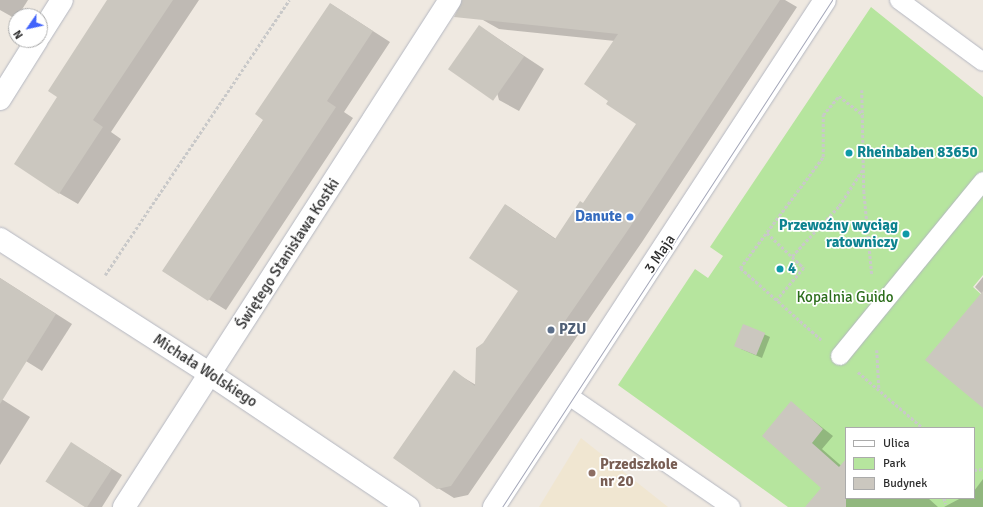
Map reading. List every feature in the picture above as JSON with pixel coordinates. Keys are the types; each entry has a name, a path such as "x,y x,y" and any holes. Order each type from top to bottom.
{"street":[{"path":"48,22 62,0"},
{"name":"Świętego Stanisława Kostki","path":"124,507 450,0"},
{"name":"3 Maja","path":"494,507 566,394 825,0"},
{"path":"0,99 32,48"},
{"name":"Michała Wolskiego","path":"0,239 210,374 408,507"}],"lane":[{"path":"899,0 983,62"},
{"path":"840,356 983,181"},
{"path":"566,394 731,507"}],"path":[{"path":"90,297 289,0"},
{"path":"862,90 864,168 880,390"},
{"path":"863,115 839,96 822,115 823,157 740,268 922,427"},
{"path":"792,256 839,206 864,168"},
{"path":"767,233 804,268 776,300"},
{"path":"944,499 946,504"}],"shaded area":[{"name":"Przedszkole nr 20","path":"581,438 668,507 539,507"}],"green space":[{"name":"Kopalnia Guido","path":"871,7 983,97 983,275 973,287 983,296 983,507 788,507 618,385 695,269 708,278 723,256 710,247"}],"building":[{"path":"107,0 173,0 93,120 103,127 59,194 14,164 57,97 48,91"},
{"path":"462,0 780,0 626,233 451,486 437,489 393,458 454,370 475,386 476,348 483,343 518,291 469,258 505,204 555,239 580,201 583,203 636,124 606,104 608,101 584,84 618,34 454,17"},
{"path":"330,3 373,31 327,101 336,107 208,301 162,271 263,120 255,114"},
{"path":"479,25 524,57 493,101 448,69"},
{"path":"0,278 56,314 0,404"},
{"path":"983,291 983,408 925,360"},
{"path":"743,324 765,333 756,355 734,346"},
{"path":"791,401 823,429 812,443 839,467 845,460 846,507 805,507 821,488 762,436"},
{"path":"71,442 112,469 87,507 85,507 45,481"}],"tram line":[{"path":"502,507 832,0"}],"place":[{"name":"Rheinbaben 83650","path":"849,153"},
{"name":"Danute","path":"630,217"},
{"name":"Przewoźny wyciąg ratowniczy","path":"906,234"},
{"name":"4","path":"780,269"},
{"name":"PZU","path":"551,330"},
{"name":"Przedszkole nr 20","path":"592,473"}]}
